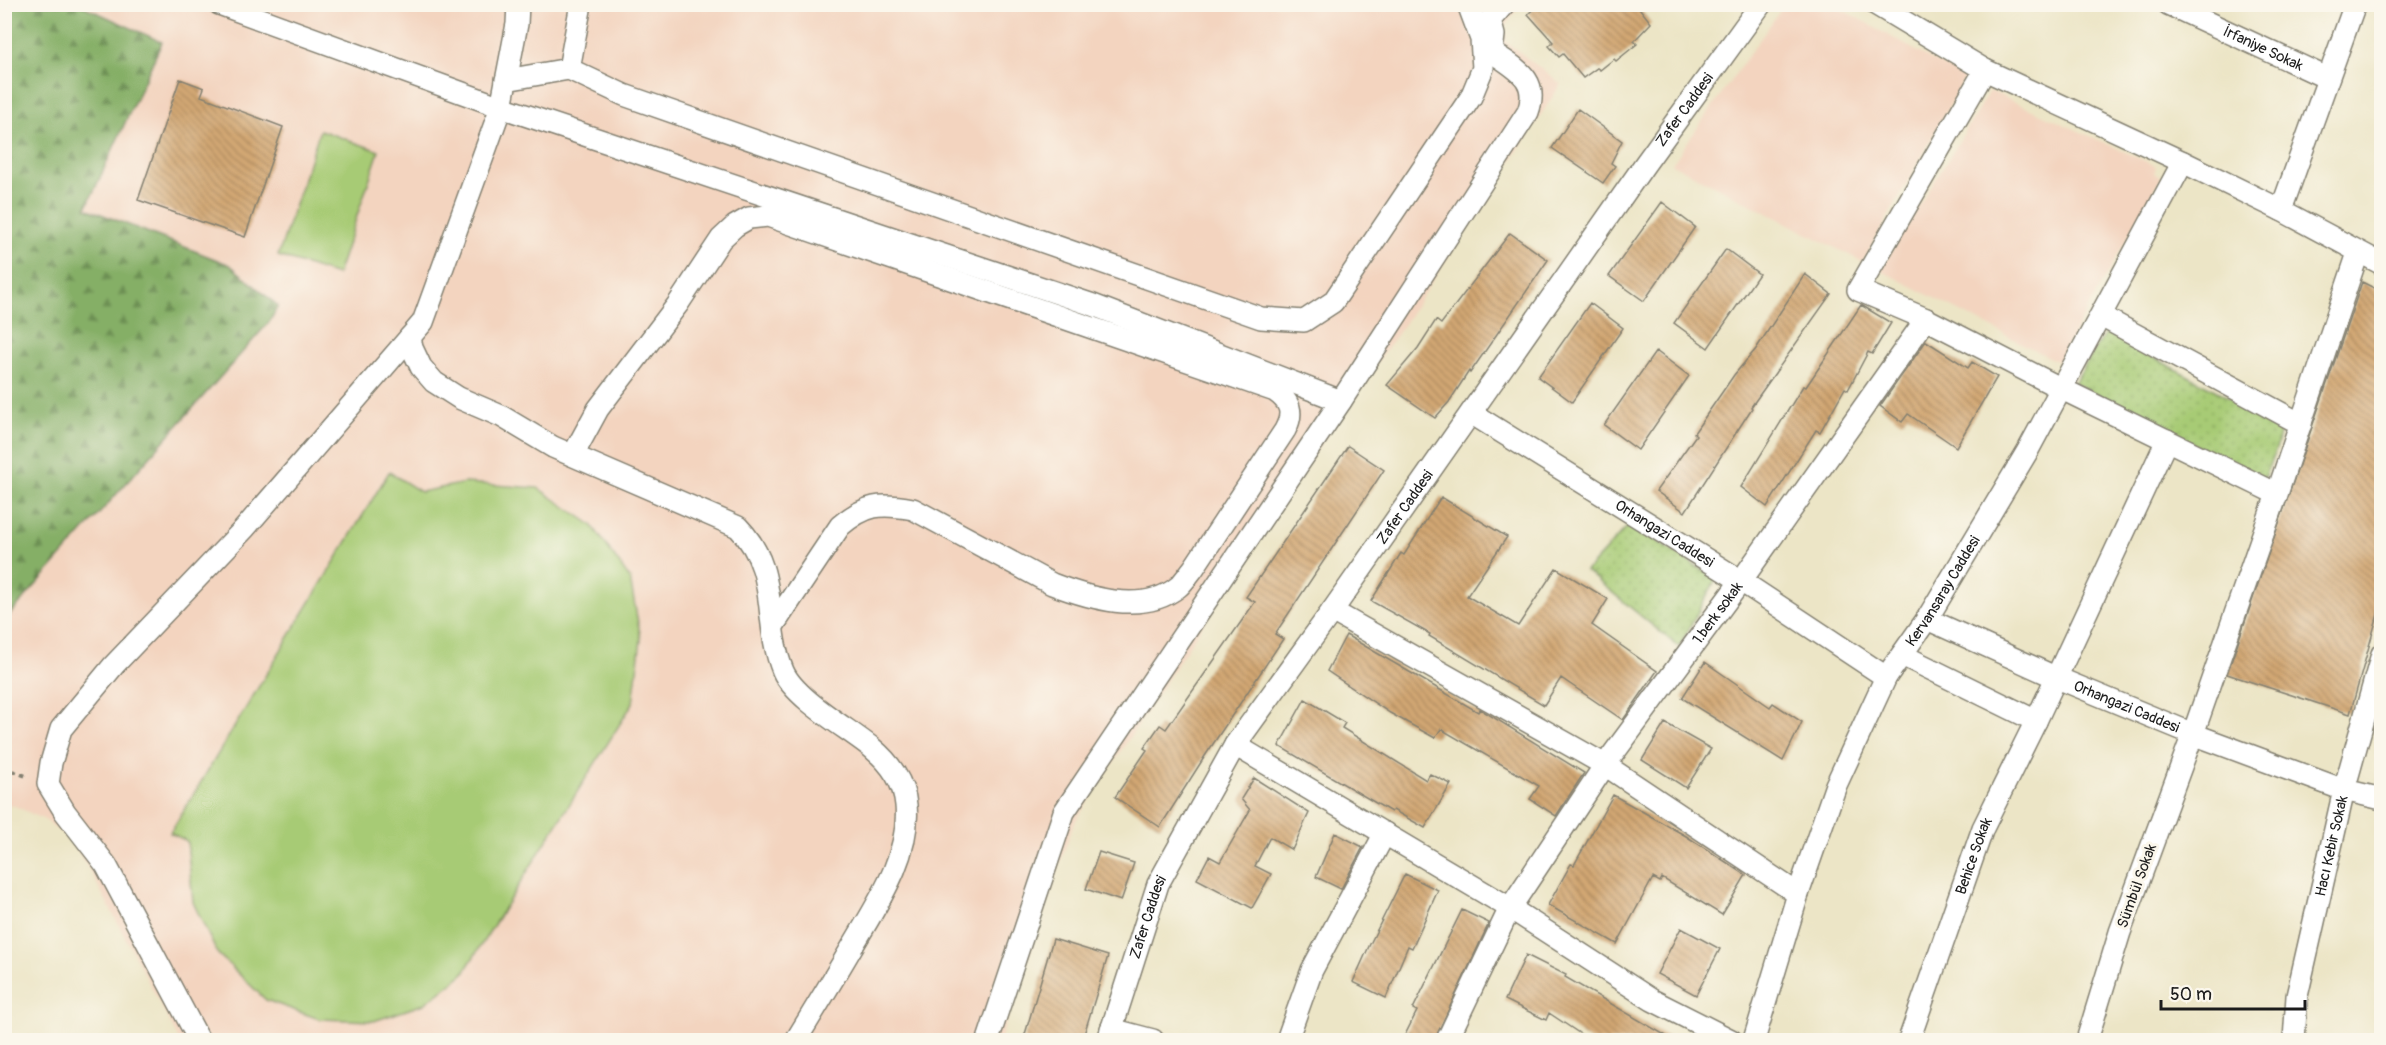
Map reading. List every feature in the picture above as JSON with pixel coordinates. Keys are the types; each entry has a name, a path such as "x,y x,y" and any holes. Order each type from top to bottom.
{"street":[{"path":"219,4 501,107 1094,305 1341,401"},
{"path":"213,1041 195,1033 106,865 65,812 48,784 51,763 61,729 114,665 245,528 423,322 501,107 517,24 518,4"},
{"path":"569,69 581,4"},
{"path":"506,80 569,69 624,96 1262,318 1304,321 1333,302 1472,97 1483,68 1481,39 1468,4"},
{"path":"988,1041 1064,812 1341,401 1528,112 1533,99 1529,83 1520,72 1492,52 1494,35 1490,20 1503,4"},
{"name":"Zafer Caddesi","path":"1110,1035 1158,884 1235,745 1761,4"},
{"path":"1875,4 1985,70 2183,162 2281,210 2358,254 2382,264"},
{"name":"İrfaniye Sokak","path":"2168,4 2327,78"},
{"path":"2281,210 2355,4"},
{"path":"1985,70 1858,290 1926,318 2062,389 2277,494"},
{"name":"Kervansaray Caddesi","path":"1754,1041 1798,894 1836,785 1886,677 1927,618 2062,389 2183,162"},
{"path":"573,454 598,409 678,304 721,239 735,226 749,218 768,216 1275,391 1285,397 1289,404 1290,420 1285,430 1193,570 1178,587 1157,599 1132,602 1076,593 1052,584 922,513 892,505 870,507 855,514 840,526 822,550 774,626"},
{"name":"Sümbül Sokak","path":"2086,1041 2121,932 2277,494 2358,254"},
{"path":"2101,316 2301,424"},
{"name":"1.berk sokak","path":"1447,1041 1510,908 1605,765 1741,582 1926,318"},
{"path":"410,337 412,348 421,367 434,382 459,398 501,416 553,447 738,527 752,541 768,584 783,672 792,684 826,715 874,749 895,772 906,804 905,838 893,872 880,899 796,1041"},
{"name":"Orhangazi Caddesi","path":"1471,413 1741,582 1886,677"},
{"name":"Behice Sokak","path":"1909,1041 1983,828 2168,440"},
{"path":"1332,611 1605,765 1798,894"},
{"name":"Orhangazi Caddesi","path":"1927,618 2055,678 2193,734 2344,790"},
{"name":"Hacı Kebir Sokak","path":"2294,1041 2297,996 2344,790 2382,654"},
{"path":"1902,655 2036,721"},
{"path":"1235,745 1510,908 1652,1000 1731,1041"},
{"path":"2344,790 2382,799"},
{"path":"1287,1041 1312,970 1385,833"},
{"path":"1110,1035 1153,1041"}],"path":[{"path":"4,768 48,784"}],"shaded area":[{"path":"4,5 1520,5 1505,26 1506,42 1561,84 1408,318 1306,465 1073,825 1000,1040 179,1040 92,874 72,841 45,820 13,805 5,805"},
{"path":"1784,5 1834,5 1965,78 1863,262 1672,164"},
{"path":"1990,91 2156,166 2154,173 2161,178 2058,362 1880,270"}],"green space":[{"path":"5,4 81,5 162,42 86,208 230,265 278,306 270,321 5,620"},
{"path":"320,130 379,151 337,275 278,256"},
{"path":"2106,332 2282,426 2276,449 2263,480 2074,383"},
{"path":"389,472 421,492 465,483 538,488 592,525 630,579 641,639 633,703 463,974 424,1004 374,1021 319,1019 266,1000 217,953 193,902 187,841 170,833"},
{"path":"1630,524 1716,579 1679,647 1586,571"}],"building":[{"path":"1539,4 1636,4 1651,23 1634,41 1637,44 1616,61 1614,59 1600,70 1597,68 1583,78 1563,54 1559,57 1549,46 1553,42 1528,14"},
{"path":"180,79 204,88 201,96 283,127 245,237 138,200"},
{"path":"1578,109 1622,141 1611,163 1615,166 1603,183 1552,148"},
{"path":"1662,202 1695,227 1644,301 1609,276"},
{"path":"1510,233 1548,260 1470,373 1469,371 1449,402 1435,418 1387,385 1418,348 1436,320 1441,324"},
{"path":"1726,249 1759,274 1708,348 1674,323"},
{"path":"1805,274 1831,294 1751,407 1685,512 1656,491 1696,435 1694,433 1734,375 1756,349"},
{"path":"2362,282 2382,292 2382,600 2350,714 2227,674"},
{"path":"1590,303 1623,328 1572,402 1538,377"},
{"path":"1861,305 1891,323 1872,354 1868,352 1848,390 1845,388 1820,432 1816,430 1767,507 1741,487 1803,386 1806,387"},
{"path":"1926,341 1968,368 1972,362 1997,377 1956,447 1908,414 1902,422 1880,406"},
{"path":"1656,351 1689,376 1638,450 1604,425"},
{"path":"1348,446 1384,470 1275,634 1283,639 1160,827 1115,797 1147,750 1144,748 1160,725 1166,729 1255,602 1246,597"},
{"path":"1441,497 1507,537 1467,596 1518,626 1556,568 1608,599 1592,625 1657,671 1623,720 1561,678 1544,705 1429,636 1430,634 1371,601 1401,553 1404,555"},
{"path":"1346,635 1478,712 1480,709 1584,773 1556,816 1530,799 1539,786 1441,729 1435,738 1390,713 1327,671"},
{"path":"1705,662 1770,707 1773,703 1802,722 1783,761 1682,698"},
{"path":"1305,699 1345,723 1342,728 1426,780 1430,774 1451,784 1425,828 1393,810 1391,812 1279,746"},
{"path":"1665,723 1711,749 1686,788 1642,760"},
{"path":"1254,778 1309,813 1292,850 1270,837 1255,866 1271,874 1252,908 1197,879 1209,856 1220,862 1250,810 1241,799"},
{"path":"1613,795 1686,836 1746,875 1722,915 1662,878 1660,882 1653,878 1617,944 1548,905 1571,864 1574,865"},
{"path":"1335,833 1363,847 1341,889 1316,877"},
{"path":"1099,852 1134,863 1121,901 1086,889"},
{"path":"1405,874 1438,890 1412,948 1408,946 1386,998 1353,982"},
{"path":"1462,910 1489,923 1434,1041 1402,1041 1417,1011 1413,1009"},
{"path":"1681,928 1720,949 1696,995 1657,974"},
{"path":"1053,939 1108,956 1082,1041 1023,1041"},
{"path":"1526,955 1566,975 1565,977 1675,1041 1591,1041 1549,1013 1546,1020 1505,1000"}]}
